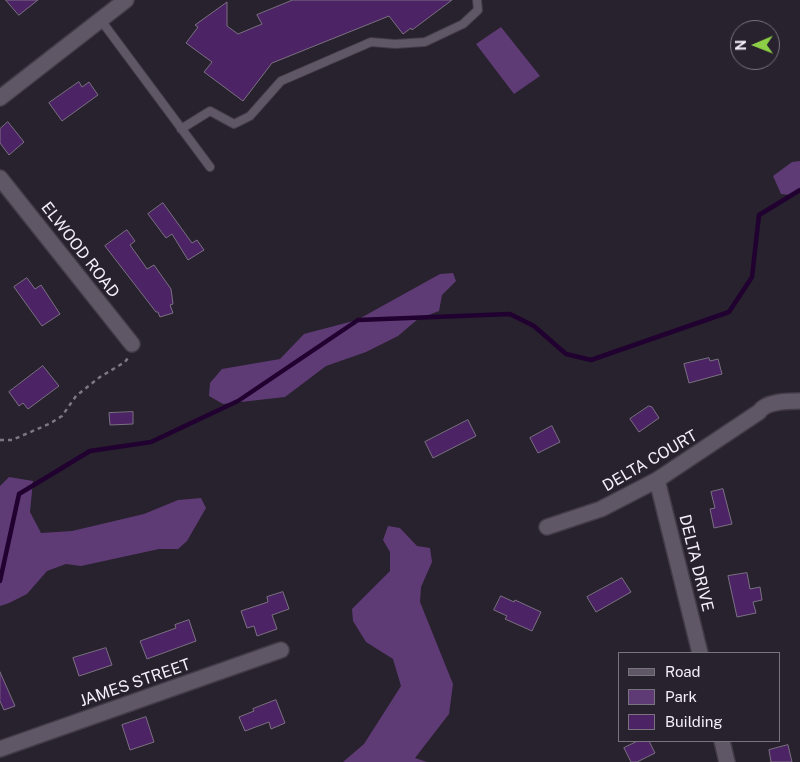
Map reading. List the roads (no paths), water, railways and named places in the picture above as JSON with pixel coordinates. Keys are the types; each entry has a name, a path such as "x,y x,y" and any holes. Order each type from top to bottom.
{"street":[{"path":"0,98 126,0"},
{"name":"ELWOOD ROAD","path":"0,178 132,344"},
{"name":"DELTA COURT","path":"547,527 601,509 657,480 713,444 762,409 776,403 800,401"},
{"name":"DELTA DRIVE","path":"657,480 700,652"},
{"name":"JAMES STREET","path":"0,748 281,650"},
{"path":"722,742 727,762"}],"lane":[{"path":"181,129 210,111 234,124 250,116 281,82 371,42 395,44 425,42 463,24 478,10 477,0"},
{"path":"100,19 210,167"}],"waterway":[{"path":"0,581 19,494 90,451 151,442 238,401 358,320 510,314 534,326 566,354 591,360 729,312 752,277 759,215 800,190"}]}
